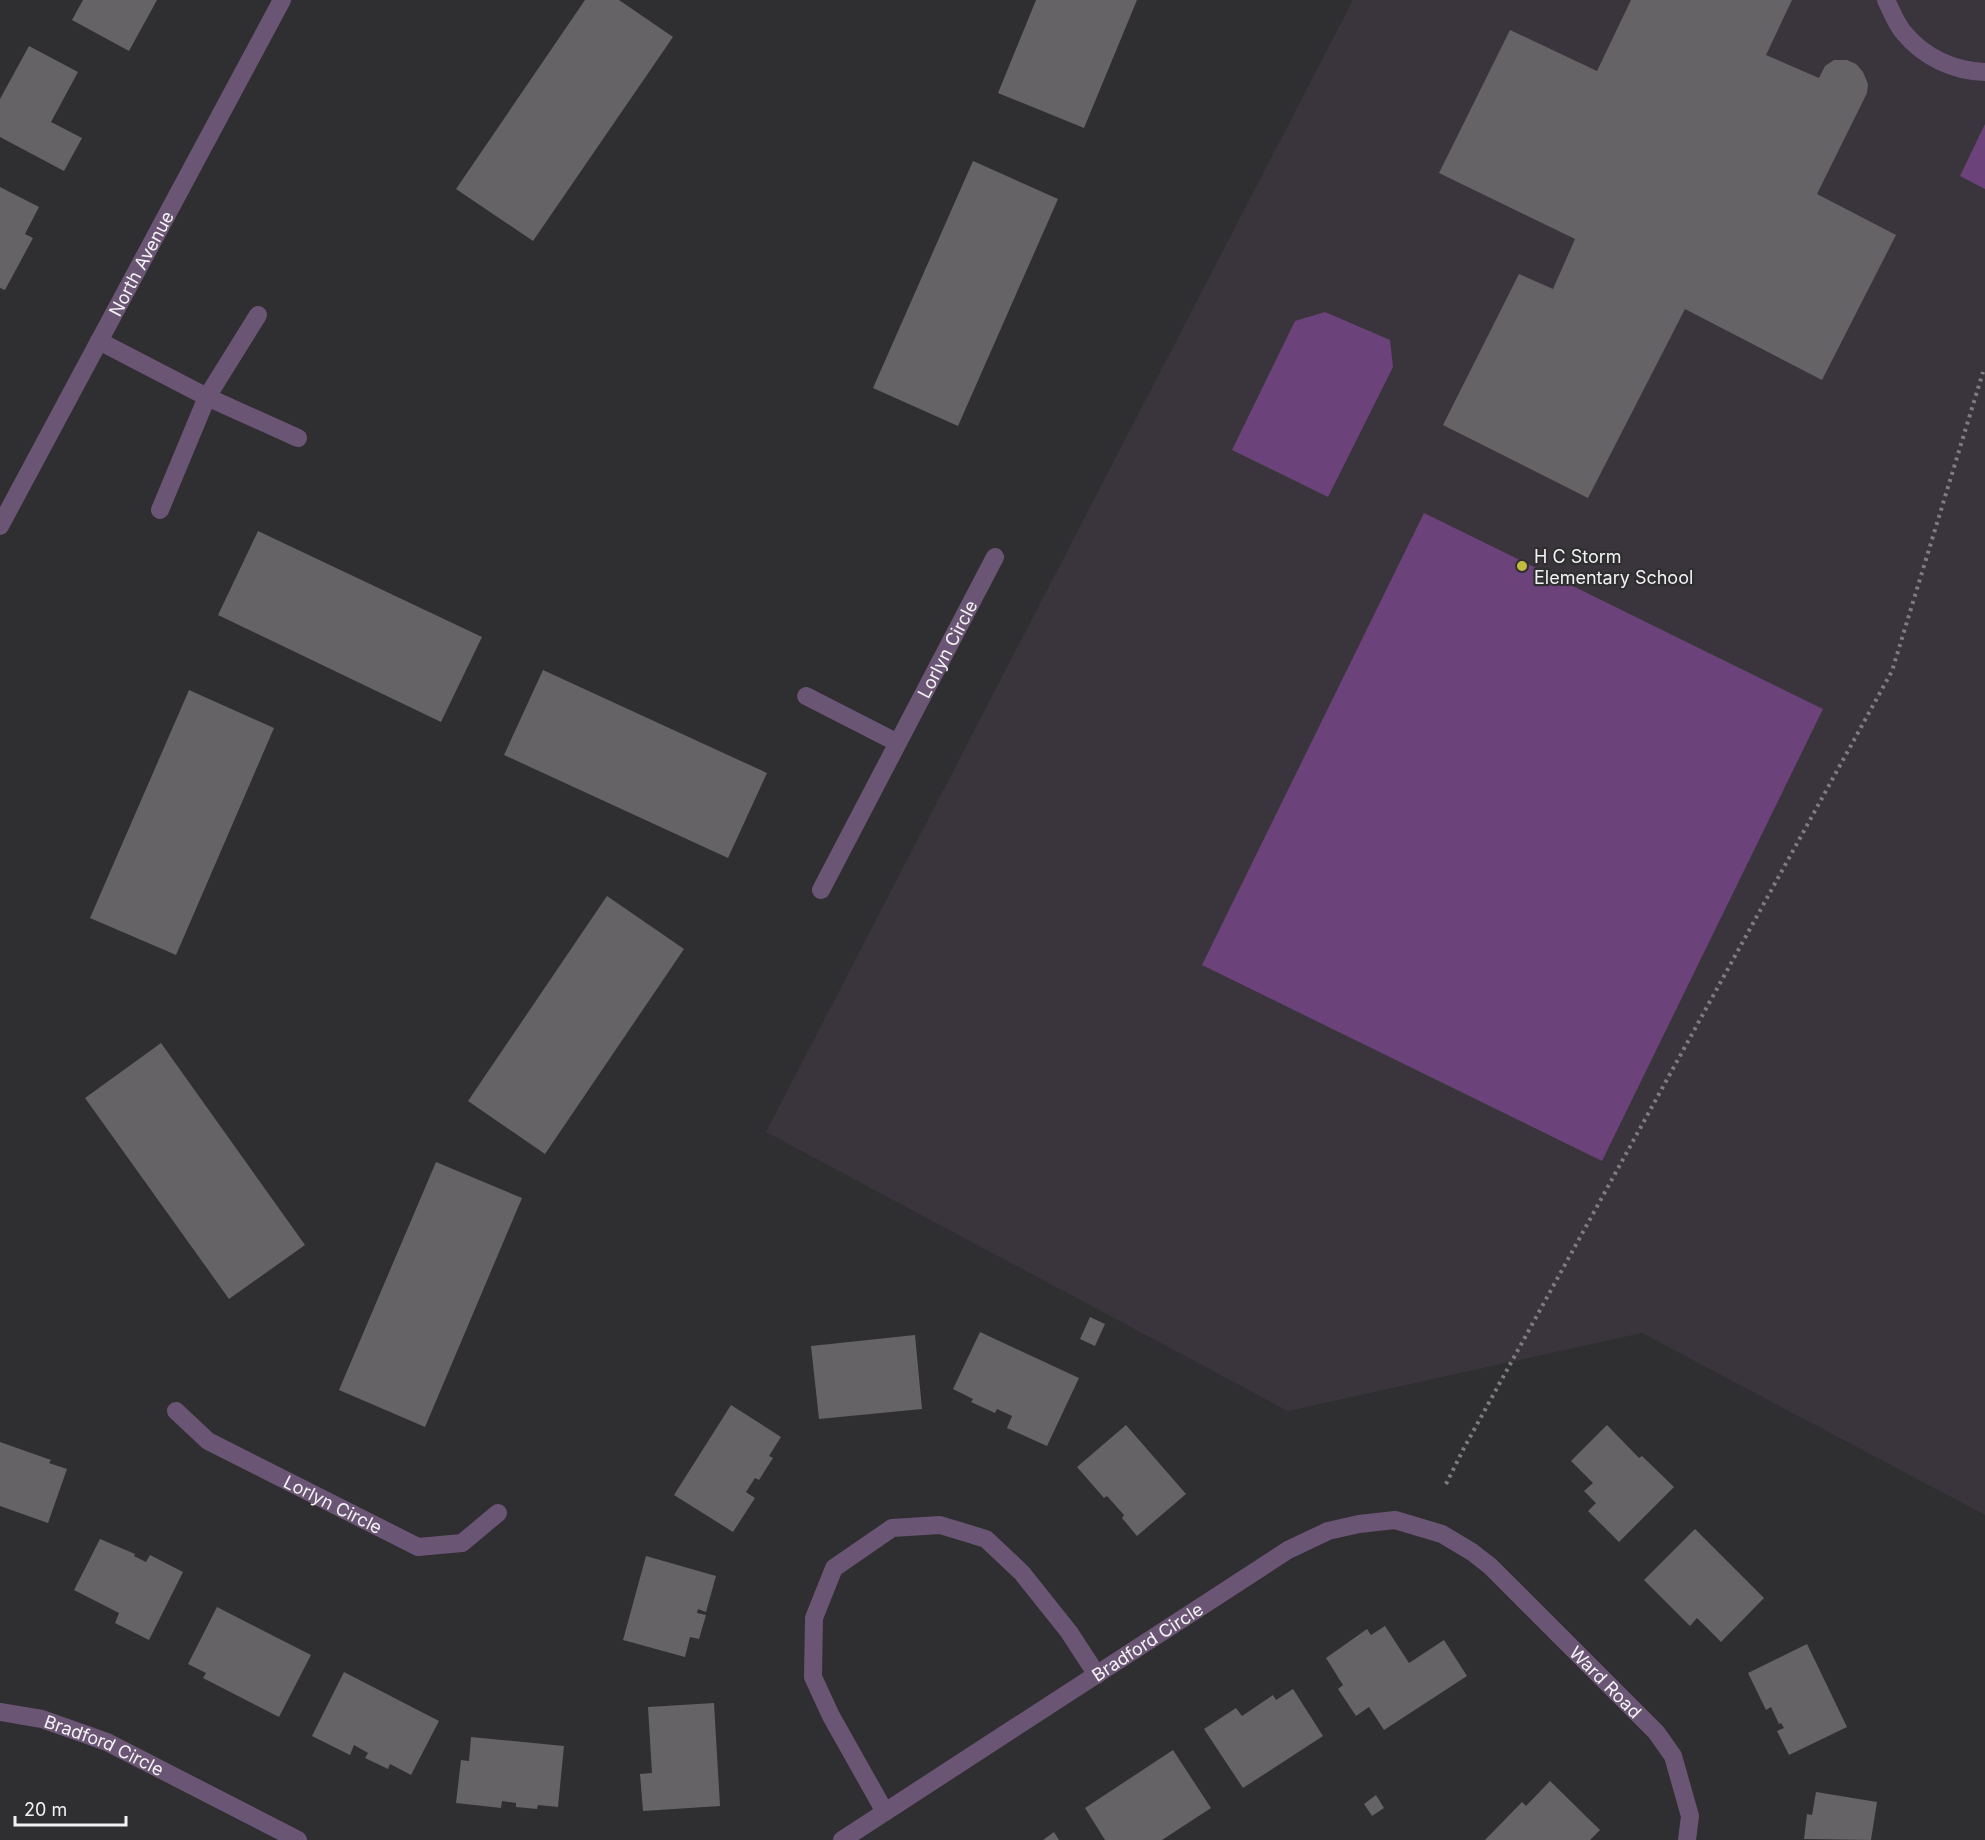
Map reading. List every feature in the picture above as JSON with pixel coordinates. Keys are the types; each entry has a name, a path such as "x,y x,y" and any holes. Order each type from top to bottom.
{"street":[{"name":"North Avenue","path":"0,526 282,0"},
{"path":"1886,0 1903,32 1931,57 1966,72 1985,72"},
{"path":"160,510 207,397 258,315"},
{"path":"99,341 207,397 298,438"},
{"name":"Lorlyn Circle","path":"820,890 995,557"},
{"path":"806,696 896,742"},
{"name":"Lorlyn Circle","path":"176,1411 208,1441 418,1547 462,1543 498,1513"},
{"name":"Bradford Circle","path":"842,1840 1288,1550 1328,1531 1359,1524 1395,1520 1442,1534 1472,1552"},
{"path":"885,1812 831,1716 813,1677 814,1618 834,1568 892,1528 940,1525 986,1539 1022,1573 1069,1632 1097,1675"},
{"name":"Ward Road","path":"1472,1552 1490,1566 1662,1740 1673,1755 1690,1816 1687,1840"},
{"name":"Bradford Circle","path":"0,1712 42,1719 107,1742 298,1840"}],"path":[{"path":"1446,1484 1892,671 1983,372"}],"shaded area":[{"name":"H C Storm Elementary School","path":"1353,0 1985,0 1985,1515 1642,1333 1288,1411 766,1132"},
{"path":"1985,124 1985,189 1960,176"},
{"path":"1325,312 1390,340 1393,367 1328,497 1232,450 1295,321"},
{"path":"1424,513 1823,709 1602,1161 1202,965"}],"building":[{"path":"83,0 157,0 129,51 72,20"},
{"path":"585,0 619,0 673,37 533,241 456,189"},
{"path":"1036,0 1137,0 1084,128 998,93"},
{"path":"1631,0 1792,0 1766,55 1819,78 1825,66 1834,60 1847,60 1856,64 1863,72 1868,84 1867,93 1817,194 1896,235 1822,380 1685,309 1588,498 1443,425 1519,274 1553,289 1575,239 1439,173 1510,30 1597,71"},
{"path":"29,46 78,72 51,122 82,138 64,171 0,137 0,99"},
{"path":"973,161 1058,199 958,426 873,388"},
{"path":"0,187 39,207 25,234 33,238 5,290 0,288"},
{"path":"258,531 482,637 441,722 218,615"},
{"path":"543,670 767,773 728,858 504,755"},
{"path":"189,690 274,728 176,955 90,918"},
{"path":"607,896 684,949 545,1154 468,1101"},
{"path":"161,1043 305,1245 229,1299 85,1098"},
{"path":"436,1162 522,1198 425,1427 339,1390"},
{"path":"1090,1317 1105,1324 1095,1346 1080,1339"},
{"path":"980,1332 1079,1378 1047,1446 1007,1428 1012,1416 997,1409 995,1413 971,1402 973,1399 953,1389"},
{"path":"915,1335 922,1409 819,1419 811,1346"},
{"path":"731,1405 781,1437 769,1456 773,1458 759,1480 755,1478 746,1492 755,1498 733,1532 674,1495"},
{"path":"1126,1425 1186,1494 1137,1536 1122,1518 1124,1515 1107,1496 1104,1498 1077,1467"},
{"path":"1607,1425 1639,1458 1642,1456 1674,1487 1619,1542 1588,1511 1596,1503 1584,1491 1593,1483 1571,1461"},
{"path":"0,1442 51,1460 49,1463 67,1469 48,1523 0,1506"},
{"path":"1695,1529 1764,1598 1721,1642 1697,1618 1690,1626 1644,1580"},
{"path":"100,1539 135,1554 134,1556 146,1562 150,1555 183,1572 149,1640 115,1623 119,1613 74,1590"},
{"path":"646,1556 716,1576 706,1612 698,1609 697,1613 706,1615 699,1639 690,1637 685,1657 623,1640"},
{"path":"217,1607 311,1655 279,1717 203,1678 206,1673 188,1664"},
{"path":"1385,1626 1409,1663 1444,1640 1467,1676 1384,1730 1369,1707 1356,1716 1338,1689 1343,1685 1326,1658 1367,1629 1371,1635"},
{"path":"1807,1644 1847,1727 1789,1755 1777,1731 1784,1728 1781,1723 1779,1724 1771,1707 1766,1710 1748,1673"},
{"path":"344,1672 439,1721 411,1775 390,1764 388,1769 365,1758 368,1753 354,1745 350,1755 312,1736"},
{"path":"1293,1689 1323,1736 1243,1788 1204,1729 1236,1708 1242,1716 1273,1695 1276,1700"},
{"path":"714,1703 720,1806 643,1811 640,1774 652,1773 648,1707"},
{"path":"471,1737 564,1746 558,1807 538,1805 537,1809 516,1807 516,1803 502,1801 501,1808 456,1803 461,1760 469,1761"},
{"path":"1173,1750 1211,1808 1162,1840 1105,1840 1085,1808"},
{"path":"1550,1781 1600,1830 1590,1840 1485,1840 1522,1802 1526,1806"},
{"path":"1816,1792 1877,1802 1871,1840 1804,1839 1807,1814 1812,1815"},
{"path":"1376,1795 1384,1808 1372,1816 1364,1804"},
{"path":"1054,1832 1059,1840 1043,1840"}],"place":[{"name":"H C Storm Elementary School","path":"1522,566"}]}
